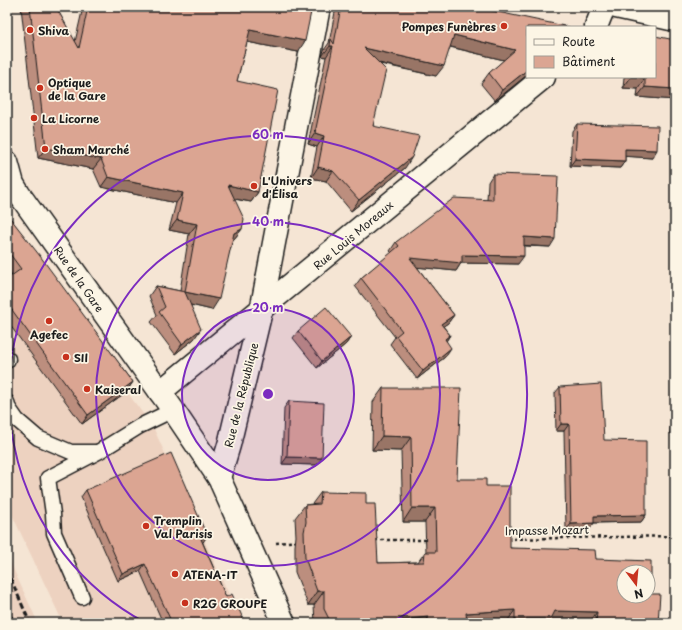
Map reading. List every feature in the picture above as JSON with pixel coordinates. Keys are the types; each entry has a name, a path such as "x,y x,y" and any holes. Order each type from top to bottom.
{"street":[{"name":"Rue de la République","path":"218,478 229,445 260,311 320,7"},
{"path":"596,26 604,7"},
{"path":"616,7 666,14"},
{"name":"Rue Louis Moreaux","path":"160,392 543,78"},
{"name":"Rue de la Gare","path":"7,162 10,183 160,392"},
{"path":"160,392 218,478 284,623"}],"lane":[{"path":"7,402 8,407 17,420 38,438 71,452 98,452"},
{"path":"82,596 54,533 48,478 98,452 140,426 173,410"}],"path":[{"name":"Impasse Mozart","path":"505,539 675,536"},
{"path":"370,540 434,540"},
{"path":"253,552 279,542 302,541"}],"shaded area":[{"path":"7,231 153,427 242,623 63,623 7,504"},
{"path":"7,553 16,575 38,623 7,623"}],"building":[{"path":"30,7 56,7 79,48 88,7 312,7 305,41 250,30 237,81 278,90 258,192 228,185 244,219 242,229 234,233 219,299 185,292 197,224 177,220 183,193 108,177 101,159 46,148"},
{"path":"341,7 474,7 564,26 526,26 526,71 502,90 489,73 515,50 454,35 444,66 364,48 386,70 373,126 419,136 412,157 359,200 333,171 318,167 324,136 315,133 333,46 330,46 331,39 334,44"},
{"path":"656,36 675,40 675,89 645,87 645,78 656,78"},
{"path":"577,124 658,126 657,150 625,149 625,161 575,159"},
{"path":"493,174 558,176 555,239 524,237 524,256 462,255 462,263 410,258 454,315 441,324 450,335 445,339 451,348 423,371 396,336 402,331 361,278 399,246 396,242 454,198 493,200"},
{"name":"SII","path":"7,214 133,382 88,415 7,303 7,279 21,269 7,250"},
{"path":"156,286 185,292 201,329 182,344 159,312 165,307"},
{"path":"326,307 351,337 322,361 298,331"},
{"path":"601,384 604,440 646,441 646,515 594,516 594,523 571,524 569,424 561,424 560,387"},
{"path":"383,388 461,388 457,479 486,479 486,486 510,486 510,548 595,550 596,559 651,561 651,564 616,564 616,604 656,604 656,594 660,594 658,623 596,623 597,612 555,611 551,619 515,619 515,610 466,613 467,623 428,623 428,617 380,623 331,623 324,609 324,591 317,591 305,558 305,505 320,504 321,492 366,493 366,504 375,504 378,563 424,562 425,552 436,552 435,508 412,508 411,437 382,436"},
{"path":"289,401 324,403 322,458 287,457"},
{"path":"171,453 207,536 201,539 226,597 232,594 245,623 165,623 171,621 145,564 123,574 86,490"}],"railway":[{"path":"7,570 30,623"},
{"path":"7,608 14,623"}],"place":[{"name":"Pompes Funèbres","path":"504,26"},
{"name":"Shiva","path":"30,30"},
{"name":"Optique de la Gare","path":"40,88"},
{"name":"La Licorne","path":"34,118"},
{"name":"Sham Marché","path":"45,149"},
{"name":"L'Univers d'Élisa","path":"254,186"},
{"name":"Agefec","path":"49,321"},
{"name":"SII","path":"66,357"},
{"name":"Kaiseral","path":"87,389"},
{"name":"Tremplin Val Parisis","path":"146,526"},
{"name":"ATENA-IT","path":"175,574"},
{"name":"R2G GROUPE","path":"185,603"}]}
